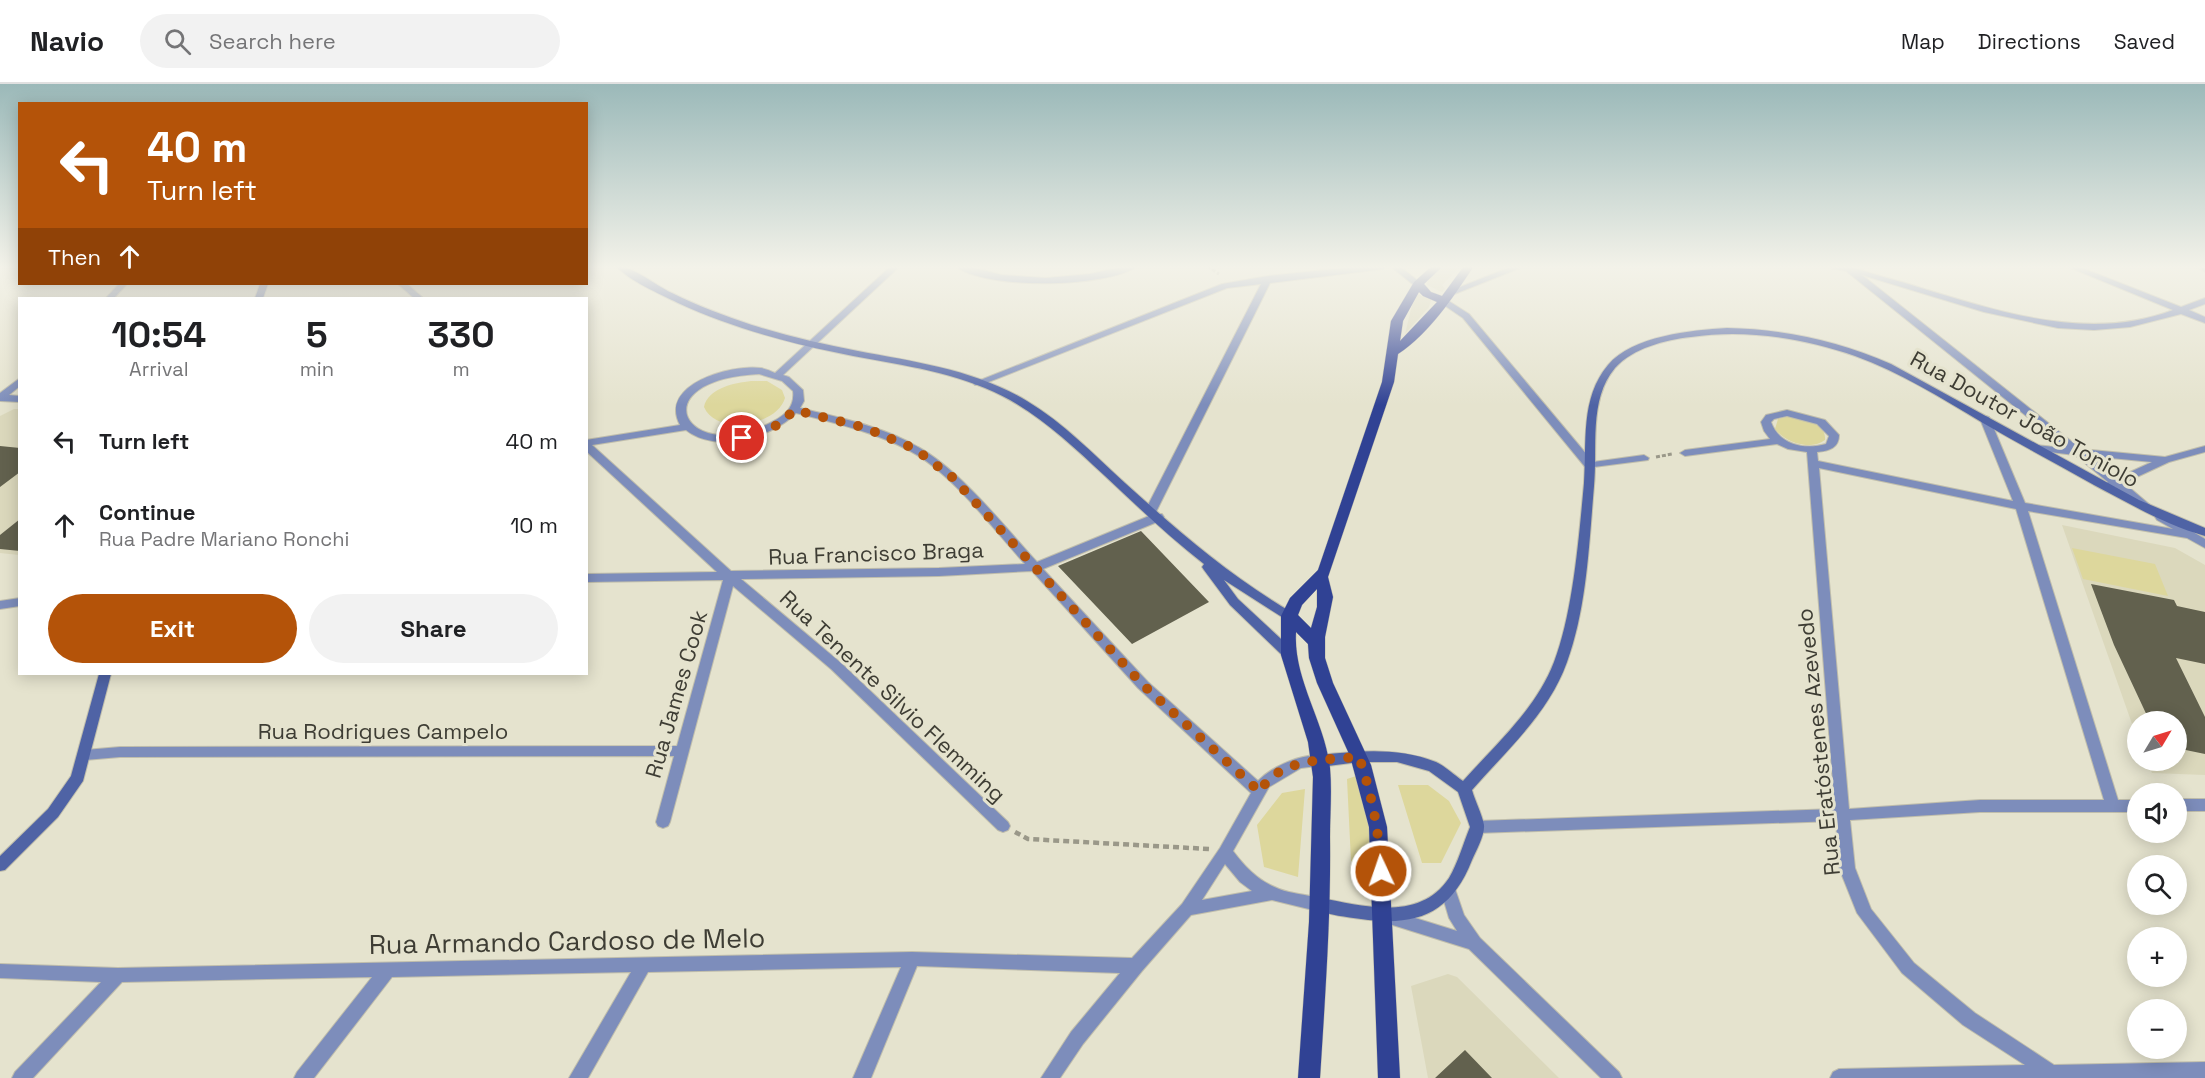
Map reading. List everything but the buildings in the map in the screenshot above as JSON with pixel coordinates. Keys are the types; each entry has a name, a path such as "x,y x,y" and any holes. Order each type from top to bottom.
{"main road":[{"path":"1309,1078 1321,905 1320,761 1312,725 1288,653 1289,616 1301,592 1321,578 1388,382 1395,351 1397,321 1402,312"},
{"path":"1395,351 1410,339 1433,312"},
{"path":"1321,578 1328,593 1315,640 1322,675 1359,757 1371,790 1378,827 1389,1078"},
{"path":"1289,616 1315,640"}],"street":[{"path":"709,312 757,330 918,366 978,383 1034,408 1205,561 1248,593 1289,616"},
{"path":"778,375 844,312"},
{"path":"978,383 1153,312"},
{"path":"1154,514 1252,312"},
{"path":"1462,312 1590,466 1644,458"},
{"path":"1904,312 2079,453 2110,485 2205,544"},
{"path":"1991,312 2040,324 2077,328 2118,326 2181,312"},
{"path":"2184,312 2205,320"},
{"name":"Rua Doutor João Toniolo","path":"1464,789 1539,702 1561,663 1570,625 1590,466 1591,424 1601,385 1612,366 1633,351 1663,339 1730,330 1776,334 1815,341 1859,354 1932,389 2035,448 2110,485"},
{"path":"588,444 686,427 709,437 742,438 773,428 795,410 799,400 797,390 790,381 778,375 740,372 702,383 688,393 680,405 680,417 686,427"},
{"path":"0,398 18,383"},
{"path":"0,398 18,399"},
{"path":"795,410 866,428 915,449 952,477 1143,685 1260,792"},
{"path":"1812,456 1830,447 1834,441 1829,429 1810,417 1787,413 1770,417 1766,422 1767,428 1780,441 1812,456 2021,506 2192,536"},
{"path":"1985,419 2021,506 2113,807"},
{"path":"1685,453 1780,441"},
{"name":"Rua Tenente Silvio Flemming","path":"588,446 730,577 836,666 1003,826"},
{"path":"2035,448 2166,460"},
{"path":"2110,485 2166,460 2205,449"},
{"name":"Rua Eratóstenes Azevedo","path":"1812,456 1847,868 1865,913 1908,968 1969,1019 2050,1072"},
{"name":"Rua Doutor João Toniolo","path":"2153,512 2205,532"},
{"name":"Rua Francisco Braga","path":"588,578 730,577 1036,567 1154,514"},
{"path":"1205,561 1219,585 1288,653"},
{"name":"Rua James Cook","path":"663,822 730,577"},
{"path":"0,605 18,602"},
{"path":"0,865 22,845 71,791 84,755 105,675"},
{"name":"Rua Rodrigues Campelo","path":"84,755 120,752 681,751"},
{"path":"1050,1078 1077,1038 1136,966 1187,909 1225,852 1264,783 1285,769 1298,763 1359,757 1413,760 1434,767 1464,789 1477,827 1449,891 1421,911 1383,915"},
{"path":"2187,806 2205,805"},
{"path":"1477,827 1843,815 1980,806 2127,806"},
{"path":"1225,852 1244,878 1268,895"},
{"path":"1449,891 1457,918 1474,943 1613,1078"},
{"path":"1187,909 1268,895 1383,915 1474,943"},
{"path":"862,1078 912,959"},
{"name":"Rua Armando Cardoso de Melo","path":"0,971 118,975 912,959 1136,966"},
{"path":"578,1078 643,966"},
{"path":"303,1078 388,970"},
{"path":"21,1078 118,975"},
{"path":"1839,1078 2205,1070"}],"path":[{"path":"1644,458 1685,453"},
{"name":"Rua Tenente Silvio Flemming","path":"1003,826 1028,839 1204,848 1225,852"}],"shaded area":[{"path":"1410,312 1424,312 1405,334"},
{"path":"767,381 782,390 785,398 780,408 759,421 733,424 721,422 711,416 704,407 706,401 716,391 730,385"},
{"path":"18,409 18,555 0,553 0,416"},
{"path":"1786,417 1812,422 1822,429 1825,440 1805,445 1785,438 1775,429 1778,419"},
{"path":"2062,525 2175,548 2205,565 2205,775 2152,773 2151,771 2187,771 2187,711 2127,711"},
{"path":"2072,548 2155,564 2168,596 2083,579"},
{"path":"1356,776 1365,784 1375,870 1366,872 1351,861 1347,779"},
{"path":"1398,785 1428,785 1449,801 1461,823 1441,863 1422,863"},
{"path":"1305,789 1298,877 1264,867 1257,825 1282,793"},
{"path":"1448,974 1457,977 1559,1078 1428,1078 1411,986"}],"route":[{"path":"742,438 773,428 785,421 795,410 866,428 915,449 952,477 1143,685 1260,792 1264,783 1298,763 1359,757 1371,790 1378,827 1381,871"}]}
